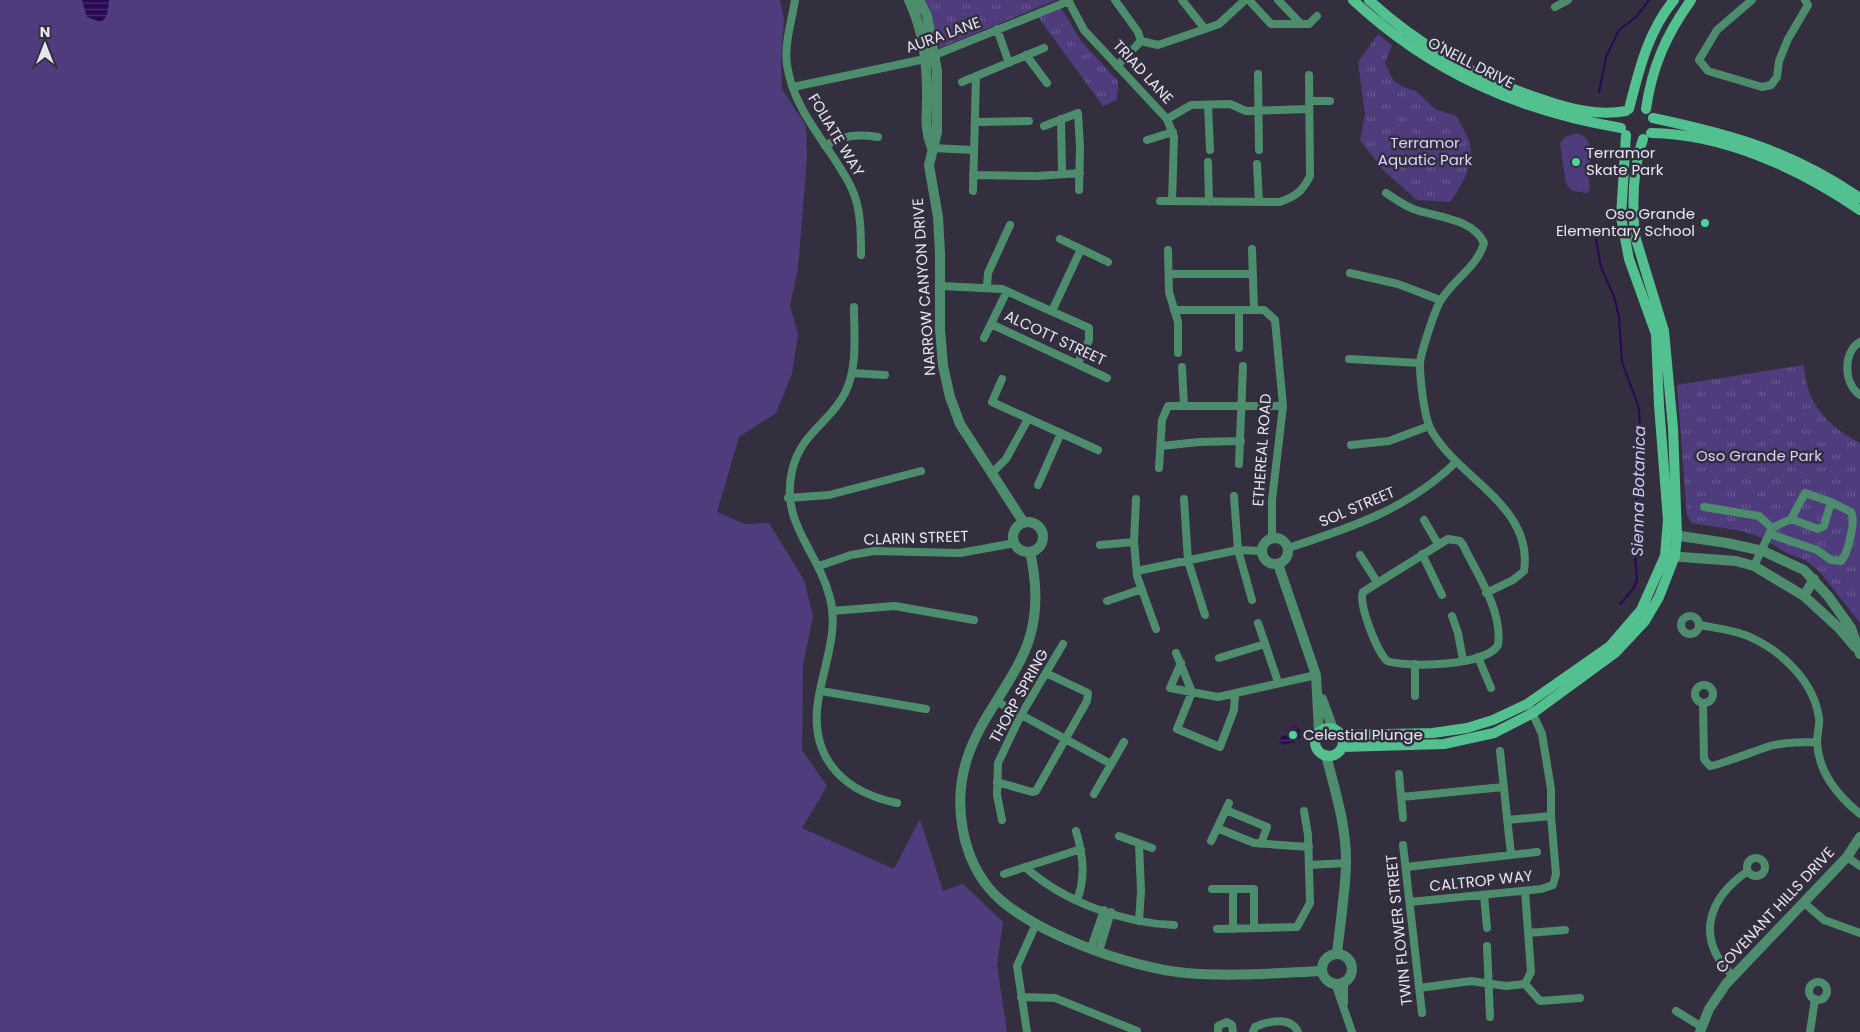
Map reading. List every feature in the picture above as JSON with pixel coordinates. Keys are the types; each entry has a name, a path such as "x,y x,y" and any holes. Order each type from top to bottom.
{"main road":[{"name":"O'NEILL DRIVE","path":"1353,0 1401,42 1445,70 1482,88 1513,100 1623,132 1634,140 1647,136 1696,138 1754,154 1800,174 1860,210"},
{"name":"O'NEILL DRIVE","path":"1369,0 1414,38 1442,56 1480,76 1516,91 1563,106 1611,114 1635,107 1646,109"},
{"path":"1672,535 1668,520 1659,405 1656,334 1629,259 1621,217 1623,132 1621,119 1628,110 1645,51 1659,22 1674,0"},
{"path":"1691,0 1662,47 1652,78 1646,109 1653,118 1757,144 1808,165 1860,198"},
{"path":"1653,118 1634,184 1633,219 1635,236 1664,330 1667,346 1672,535 1670,556 1659,597 1645,621 1631,637 1589,673 1533,713 1494,733 1453,743 1342,747 1329,755 1319,751 1316,746 1320,732 1326,729 1337,732 1433,733 1467,728 1493,720 1527,704 1610,646 1623,633 1641,610 1670,556"},
{"path":"1337,732 1342,747"}],"street":[{"name":"FOLIATE WAY","path":"795,0 788,42 787,64 801,109 851,188 860,221 861,255"},
{"name":"NARROW CANYON DRIVE","path":"909,0 930,57"},
{"name":"NARROW CANYON DRIVE","path":"919,0 927,16 937,132 929,165 938,217 941,286 940,329 943,366 950,397 960,424 993,472 1024,523 1038,525 1043,534 1042,544 1030,552"},
{"name":"AURA LANE","path":"793,87 930,57 1069,0"},
{"name":"TRIAD LANE","path":"1069,0 1084,30 1167,119 1173,132 1172,202"},
{"path":"1115,0 1138,32 1141,42"},
{"path":"1182,0 1205,29"},
{"path":"1141,42 1158,44 1219,24 1245,0"},
{"path":"1249,0 1271,24 1309,24 1317,16"},
{"path":"1278,0 1301,24"},
{"path":"1555,6 1568,0"},
{"path":"1752,0 1717,30 1699,60 1708,71 1762,87 1771,85 1777,77 1779,61 1788,39 1808,5 1805,0"},
{"path":"997,29 1008,63"},
{"path":"1118,66 1141,42"},
{"path":"962,82 1044,48"},
{"path":"1026,55 1047,83"},
{"path":"1258,74 1259,150"},
{"path":"1160,202 1280,202 1295,197 1303,190 1310,176 1309,75"},
{"path":"973,191 976,76"},
{"path":"1167,119 1191,105 1230,104 1246,111 1259,111 1330,101"},
{"path":"1208,105 1210,150"},
{"path":"1044,126 1078,112 1079,190"},
{"path":"1062,119 1062,174"},
{"path":"976,122 1029,122"},
{"path":"1148,140 1173,132"},
{"path":"825,146 848,136 878,137"},
{"path":"932,148 974,150"},
{"path":"1208,162 1209,202"},
{"path":"1257,164 1259,202"},
{"path":"973,175 1037,176 1080,173"},
{"path":"1386,193 1414,210 1460,223 1482,239 1484,243 1480,254 1440,300 1419,363 1429,426 1455,463 1503,505 1514,521 1526,560 1524,571 1513,580 1486,593"},
{"path":"987,286 988,273 1010,225"},
{"path":"1060,239 1108,262"},
{"path":"1052,311 1081,249"},
{"path":"1174,310 1254,310 1252,249"},
{"path":"1168,250 1169,292 1178,322 1178,353"},
{"path":"1350,273 1398,284 1440,300"},
{"path":"1169,274 1253,274"},
{"path":"941,286 987,286 1006,291 1089,328 1089,340 1078,363"},
{"path":"984,338 1006,291"},
{"path":"854,307 855,348 852,373 844,394 806,438 792,469 788,498 796,526 818,566 830,597 832,611 831,639 817,710 818,735 827,762 842,779 881,800 897,803"},
{"path":"1238,310 1239,348"},
{"name":"ETHEREAL ROAD","path":"1254,310 1264,310 1275,320 1283,406 1272,500 1272,538"},
{"name":"ALCOTT STREET","path":"991,324 1107,378"},
{"path":"1860,342 1851,350 1847,368 1850,380 1860,395"},
{"path":"1349,359 1419,363"},
{"path":"1240,464 1242,366"},
{"path":"1182,367 1184,406"},
{"path":"852,373 885,375"},
{"path":"1002,379 992,402 1098,450"},
{"path":"1159,468 1162,420 1168,406 1283,406"},
{"path":"993,472 1006,460 1028,419"},
{"path":"1350,445 1389,441 1429,426"},
{"path":"1038,485 1060,434"},
{"path":"1160,446 1199,442 1241,441"},
{"name":"SOL STREET","path":"1288,548 1361,524 1388,512 1417,495 1455,463"},
{"path":"788,498 829,495 921,471"},
{"path":"1704,507 1759,516 1771,531 1817,550 1831,560 1841,561 1846,556 1852,514 1831,502 1805,493 1791,519 1771,531 1763,551 1754,566"},
{"path":"1234,496 1238,550 1252,600"},
{"path":"1136,499 1134,542 1137,571 1156,629"},
{"path":"1184,499 1188,561 1205,615"},
{"path":"1791,519 1818,529 1824,526 1831,502"},
{"path":"1424,520 1438,544"},
{"path":"1024,523 1014,533 1014,543 1021,550 1030,552 1036,576 1036,601 1031,630 1022,658 982,725 966,762 960,791 960,815 969,855 988,888 1036,924 1124,961 1184,973 1227,975 1322,971"},
{"path":"1672,535 1763,551 1804,570 1814,579 1851,628 1860,652"},
{"path":"1272,538 1284,541 1288,548 1288,556 1278,564 1266,562 1262,550 1264,543 1272,538"},
{"path":"1448,539 1460,541 1486,593 1496,618 1499,639 1495,650 1478,657 1435,664 1387,661 1380,652 1361,602 1363,592 1438,544 1448,539"},
{"path":"1100,545 1134,542"},
{"name":"CLARIN STREET","path":"818,566 851,555 874,551 960,553 1014,543"},
{"path":"1137,571 1238,550 1262,550"},
{"path":"1422,554 1442,595"},
{"path":"1360,555 1377,582"},
{"path":"1670,556 1736,561 1754,566 1804,596 1839,628 1860,652"},
{"path":"1278,564 1316,675 1320,732"},
{"path":"1804,596 1814,579"},
{"path":"1107,601 1142,589"},
{"path":"832,611 895,606 974,620"},
{"path":"1452,616 1458,633 1463,660"},
{"path":"1258,623 1278,682"},
{"path":"1699,625 1750,637 1794,668 1811,691 1819,719 1817,742 1820,761 1830,784 1860,814"},
{"name":"THORP SPRING","path":"1002,820 998,809 998,763 1021,715 1063,644"},
{"path":"1219,658 1265,644"},
{"path":"1176,653 1192,692 1176,729 1220,747 1234,710 1234,693"},
{"path":"1478,657 1491,688"},
{"path":"1181,663 1170,688 1218,697 1316,675"},
{"path":"1415,664 1415,696"},
{"path":"997,782 1032,792 1036,791 1087,701 1088,693 1046,672"},
{"path":"1318,689 1337,732"},
{"path":"821,691 926,709"},
{"path":"996,701 1067,738 1111,764"},
{"path":"1704,702 1704,759 1710,766 1714,767 1724,760 1772,745 1788,742 1817,742"},
{"path":"1507,820 1551,816 1552,789 1542,734 1527,704"},
{"path":"1094,794 1124,742"},
{"path":"1500,752 1511,855"},
{"path":"1329,755 1336,785 1346,864 1337,954"},
{"path":"1399,774 1403,818"},
{"path":"1402,797 1503,786"},
{"path":"1211,841 1228,806 1267,827 1261,844"},
{"path":"1217,929 1297,927 1310,903 1309,847 1304,811"},
{"name":"CALTROP WAY","path":"1410,902 1541,889 1553,884 1556,874 1551,816"},
{"path":"1217,828 1261,844 1309,847"},
{"path":"1076,831 1081,849 1083,885 1077,900"},
{"path":"1119,836 1152,848"},
{"name":"COVENANT HILLS DRIVE","path":"1701,1029 1709,1009 1733,976 1847,857 1860,837"},
{"path":"1139,844 1141,891 1139,920"},
{"name":"TWIN FLOWER STREET","path":"1404,845 1422,1013"},
{"path":"1004,874 1081,849"},
{"path":"1406,867 1537,852"},
{"path":"1847,857 1860,866"},
{"path":"1309,866 1346,864"},
{"path":"1025,867 1055,890 1077,900 1139,920 1174,925"},
{"path":"1733,976 1721,964 1715,952 1710,929 1710,918 1722,894 1748,871"},
{"path":"1212,889 1254,888 1254,928"},
{"path":"1232,889 1233,929"},
{"path":"1525,891 1531,972 1525,984"},
{"path":"1484,895 1488,928"},
{"path":"1804,902 1824,920 1860,933"},
{"path":"1095,950 1108,911"},
{"path":"1027,1032 1017,966 1036,924"},
{"path":"1528,933 1566,930"},
{"path":"1487,946 1490,1017"},
{"path":"1337,954 1345,956 1351,963 1351,972 1339,983 1326,979 1322,971 1326,959 1337,954"},
{"path":"1419,988 1453,982 1488,982 1506,986 1525,984"},
{"path":"1339,983 1352,1032"},
{"path":"1525,984 1540,1001 1580,998"},
{"path":"1021,997 1055,998 1137,1031"},
{"path":"1810,1032 1815,999"},
{"path":"1676,1011 1701,1029"},
{"path":"1218,1032 1218,1026 1227,1022 1232,1025 1233,1032"},
{"path":"1253,1032 1255,1027 1264,1023 1289,1022 1295,1025 1298,1032"}],"green space":[{"path":"0,0 780,0 784,19 781,60 782,89 806,126 807,158 798,268 790,306 798,334 792,374 776,413 739,437 717,512 745,524 769,523 804,580 813,616 803,665 802,750 827,786 802,828 894,869 920,819 943,891 963,884 1003,922 997,965 1007,1032 0,1032"},
{"path":"920,0 1056,0 940,48"},
{"path":"1061,8 1081,41 1118,81 1117,100 1103,106 1038,17"},
{"name":"Terramor Aquatic Park","path":"1378,34 1392,45 1385,63 1393,80 1403,87 1416,91 1435,109 1456,116 1468,137 1471,152 1469,167 1463,182 1450,202 1417,200 1384,171 1360,140 1365,114 1358,62"},
{"name":"Terramor Skate Park","path":"1576,133 1586,138 1590,146 1590,190 1587,193 1572,191 1566,184 1560,143 1565,137"},
{"name":"Oso Grande Park","path":"1804,365 1809,391 1820,412 1838,429 1860,443 1860,623 1819,571 1805,560 1787,553 1760,537 1742,531 1692,523 1687,516 1677,385"}],"shaded area":[{"path":"82,0 109,0 108,12 105,18 100,22 87,17"},
{"name":"Celestial Plunge","path":"1294,726 1299,728 1301,736 1297,741 1285,745 1279,742 1281,737 1289,733 1290,728"}],"waterway":[{"name":"Sienna Botanica","path":"1599,92 1606,57 1619,30 1636,17 1649,0"},
{"name":"Sienna Botanica","path":"1594,229 1601,267 1615,299 1619,318 1622,362 1639,408 1640,428 1634,545 1637,580 1633,589 1620,604"}],"place":[{"name":"Terramor Skate Park","path":"1576,162"},
{"name":"Oso Grande Elementary School","path":"1705,223"},
{"name":"Celestial Plunge","path":"1293,735"}]}
